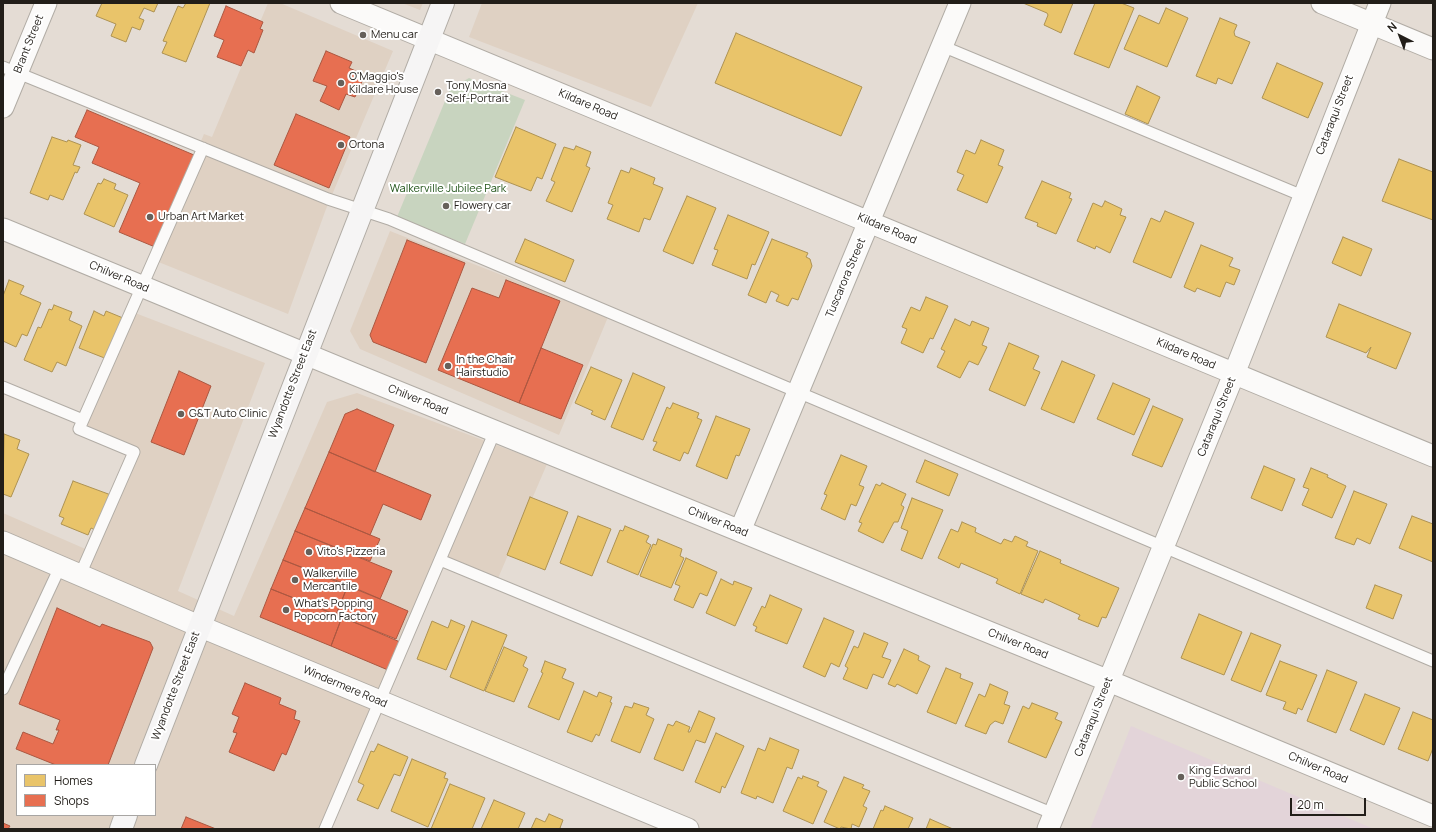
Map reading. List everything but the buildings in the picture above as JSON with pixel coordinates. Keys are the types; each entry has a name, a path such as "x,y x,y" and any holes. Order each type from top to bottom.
{"main road":[{"name":"Wyandotte Street East","path":"146,764 442,3"},
{"path":"121,829 126,816"}],"street":[{"name":"Brant Street","path":"3,107 10,70 46,3"},
{"name":"Kildare Road","path":"341,3 1433,456"},
{"name":"Tuscarora Street","path":"740,531 960,3"},
{"path":"1322,3 1433,49"},
{"name":"Cataraqui Street","path":"1051,822 1234,374 1380,3"},
{"name":"Chilver Road","path":"3,229 305,354 1109,681 1433,816"},
{"name":"Windermere Road","path":"3,542 380,702 688,829"}],"lane":[{"path":"942,46 1303,196"},
{"path":"10,70 360,211 389,219 1433,661"},
{"path":"80,575 134,452 79,429 203,148"},
{"path":"3,387 82,420"},
{"path":"325,829 495,431"},
{"path":"440,560 1051,822"},
{"path":"3,689 60,567"}],"shaded area":[{"path":"268,3 280,3 393,51 326,209 288,314 151,259 204,134 212,137"},
{"path":"402,3 423,3 420,10"},
{"path":"482,3 698,3 651,107 469,37"},
{"path":"390,231 608,317 559,435 360,349 350,331"},
{"path":"130,311 265,363 178,591 234,616 327,402 357,393 547,464 496,583 440,560 325,829 3,829 3,513 90,551 134,453 79,429"},
{"name":"King Edward Public School","path":"1131,726 1374,829 1090,829"}],"green space":[{"name":"Walkerville Jubilee Park","path":"469,78 525,100 465,244 397,217 450,89"}],"place":[{"name":"Menu car","path":"363,35"},
{"name":"O'Maggio's Kildare House","path":"341,83"},
{"name":"Tony Mosna Self-Portrait","path":"438,92"},
{"name":"Ortona","path":"341,145"},
{"name":"Flowery car","path":"446,206"},
{"name":"Urban Art Market","path":"150,217"},
{"name":"In the Chair Hairstudio","path":"448,366"},
{"name":"G&T Auto Clinic","path":"181,414"},
{"name":"Vito's Pizzeria","path":"309,552"},
{"name":"Walkerville Mercantile","path":"295,580"},
{"name":"What's Popping Popcorn Factory","path":"286,610"},
{"name":"King Edward Public School","path":"1181,777"}]}
